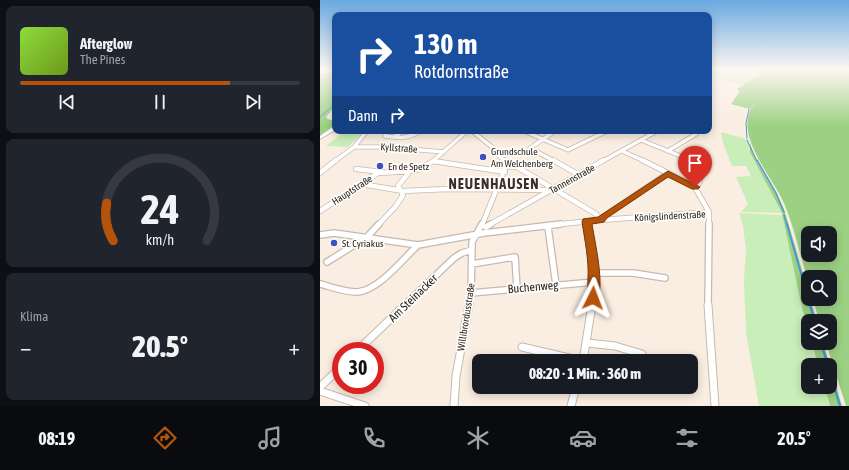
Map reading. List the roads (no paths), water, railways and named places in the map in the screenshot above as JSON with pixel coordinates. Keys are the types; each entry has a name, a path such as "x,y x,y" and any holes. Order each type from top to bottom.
{"main road":[{"path":"320,138 332,130"}],"street":[{"path":"320,173 354,147 365,134"},
{"path":"384,134 386,136 406,138 412,137 416,134"},
{"path":"394,137 398,134"},
{"name":"Hauptstraße","path":"320,211 382,172 410,171 422,167 433,161 464,134"},
{"path":"476,134 493,148 504,161 506,169"},
{"path":"531,134 569,150 600,134"},
{"path":"550,134 530,148 579,174"},
{"name":"Tannenstraße","path":"486,227 652,134"},
{"path":"668,151 696,134"},
{"path":"641,140 696,164 701,178 696,188"},
{"name":"Kyllstraße","path":"354,147 385,147 444,152"},
{"path":"622,151 696,188 709,212"},
{"path":"433,161 506,169 517,167 597,216 601,220 604,216 668,173"},
{"path":"356,169 382,172"},
{"name":"Willibrordusstraße","path":"454,406 456,376 472,293 472,242 474,236 480,229 506,169"},
{"path":"327,262 367,237 402,198 403,194 398,186 410,171"},
{"path":"361,184 400,191 448,189 553,189"},
{"name":"Königslindenstraße","path":"320,235 334,234 367,237 418,245 484,233 601,220 709,212 710,254 708,314 715,406"},
{"path":"584,354 587,342 594,282 586,222"},
{"path":"548,227 556,285"},
{"path":"320,284 352,292 366,291 374,287 418,245"},
{"name":"Am Steinacker","path":"366,342 456,257 472,250"},
{"path":"472,264 516,257 517,289"},
{"path":"594,273 633,273 665,278"},
{"name":"Buchenweg","path":"472,293 594,282"},
{"path":"587,342 615,346 642,354"},
{"path":"522,347 552,354"},
{"path":"320,387 332,376"},
{"path":"320,391 365,406"},
{"path":"571,406 574,394"}],"waterway":[{"path":"320,117 332,107"},
{"path":"747,138 746,123 749,109"},
{"path":"747,140 757,161"},
{"path":"757,160 776,193 784,212"},
{"path":"784,215 787,225"},
{"path":"787,224 801,273"},
{"path":"810,306 813,314"},
{"path":"823,350 826,358"},
{"path":"836,394 840,406"}],"place":[{"name":"Grundschule Am Welchenberg","path":"483,157"},
{"name":"En de Spetz","path":"380,166"},
{"name":"St. Cyriakus","path":"334,243"}],"district":[{"name":"NEUENHAUSEN","path":"494,184"}]}
